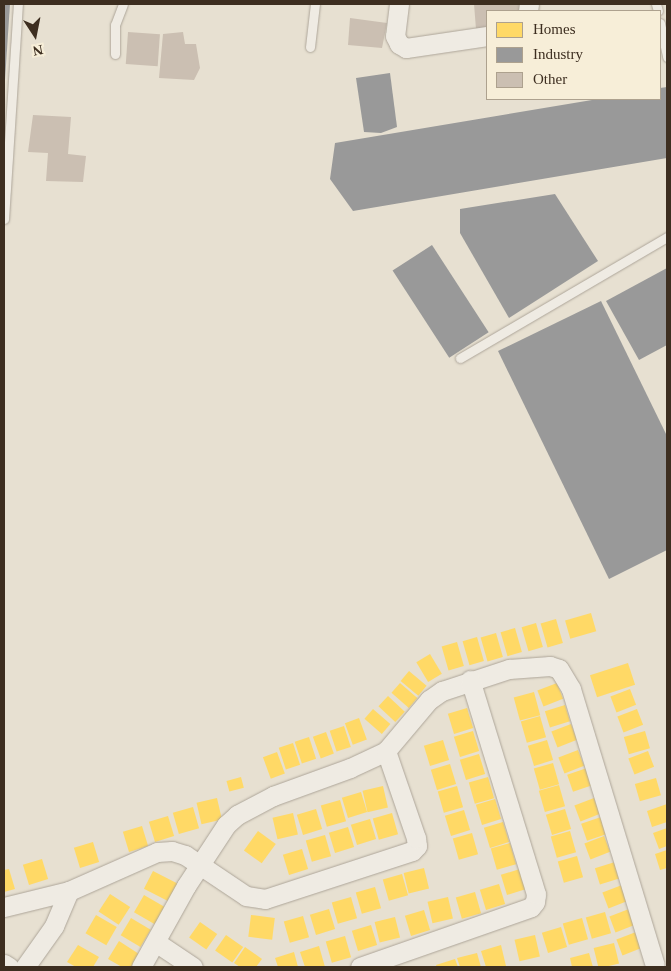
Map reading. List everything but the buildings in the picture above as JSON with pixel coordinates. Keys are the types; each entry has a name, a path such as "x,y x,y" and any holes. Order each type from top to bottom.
{"street":[{"path":"399,4 395,36 399,44 406,48 486,36"},
{"path":"141,967 226,825 254,805 350,768 386,751 429,700 470,680 509,669 550,666 566,677 657,964"},
{"path":"360,967 531,907 535,902 536,894 470,680"},
{"path":"4,907 69,890 157,852 172,851 185,855 246,896 265,899 412,851 417,846 416,838 386,751"},
{"path":"25,967 54,926 69,890"},
{"path":"156,942 193,967"},
{"path":"4,964 9,967"}],"lane":[{"path":"4,220 18,4"},
{"path":"115,54 115,25 123,4"},
{"path":"310,48 315,4"},
{"path":"661,28 667,56"},
{"path":"460,358 667,237"}]}
